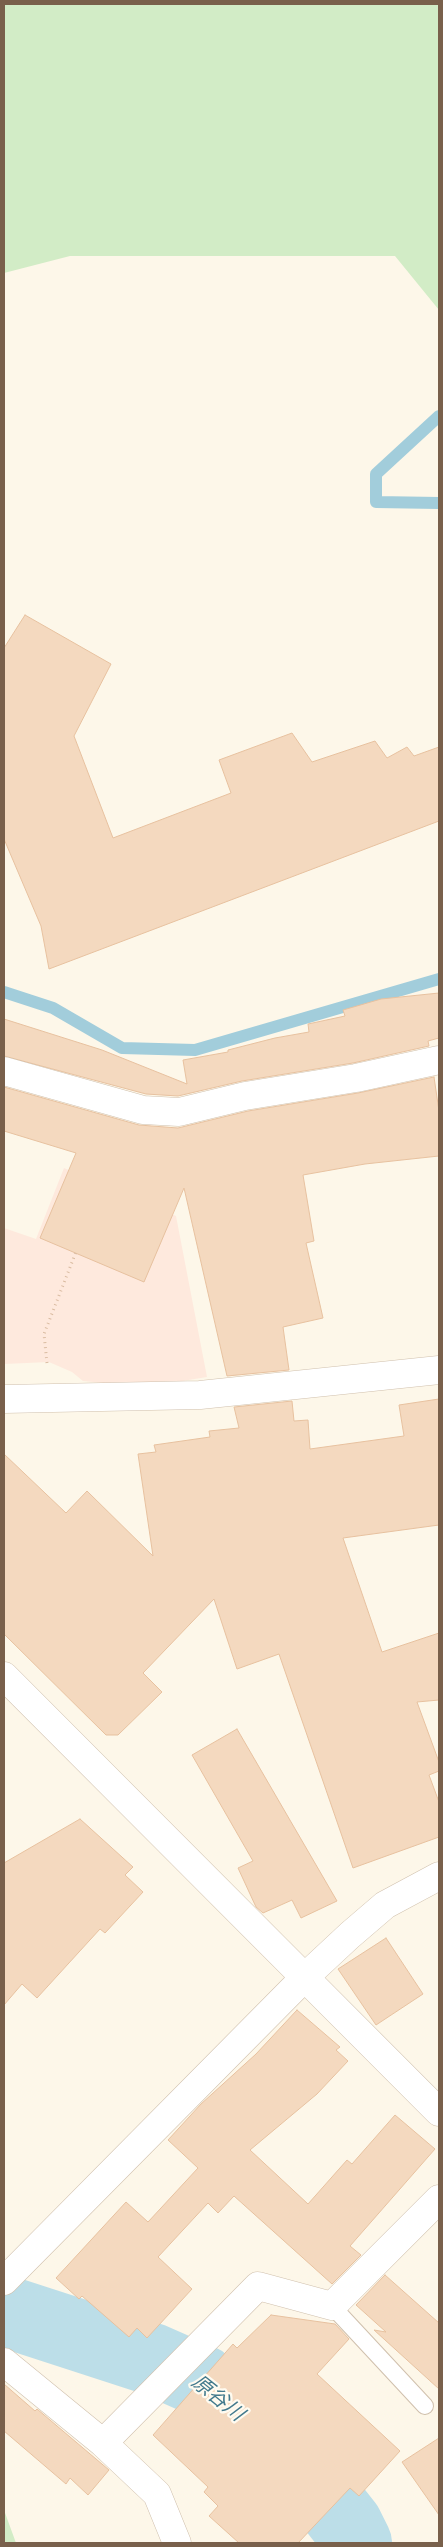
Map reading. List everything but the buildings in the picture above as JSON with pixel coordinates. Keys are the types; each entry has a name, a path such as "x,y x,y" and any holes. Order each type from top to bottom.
{"street":[{"path":"4,1071 143,1110 179,1112 245,1096 356,1078 439,1060"},
{"path":"4,1399 200,1395 439,1370"},
{"path":"4,1676 306,1976 439,2112"},
{"path":"4,2281 306,1976 385,1905 439,1876"},
{"path":"103,2443 258,2286 332,2306 439,2199"},
{"path":"4,2362 103,2443 157,2494 177,2543"}],"lane":[{"path":"332,2306 425,2406"}],"path":[{"path":"51,1398 44,1334 76,1252"}],"shaded area":[{"path":"64,1168 176,1216 207,1377 145,1387 83,1381 72,1372 49,1362 4,1364 4,1228 36,1239"}],"green space":[{"path":"4,4 439,4 439,310 395,256 70,256 4,273"},
{"path":"4,2510 16,2543 4,2543"}],"waterway":[{"path":"439,416 376,474 376,502 439,503"},
{"path":"4,992 53,1008 122,1048 195,1050 439,979"},
{"name":"原谷川","path":"4,2311 152,2359 202,2381 317,2487 347,2525 356,2543"}]}
